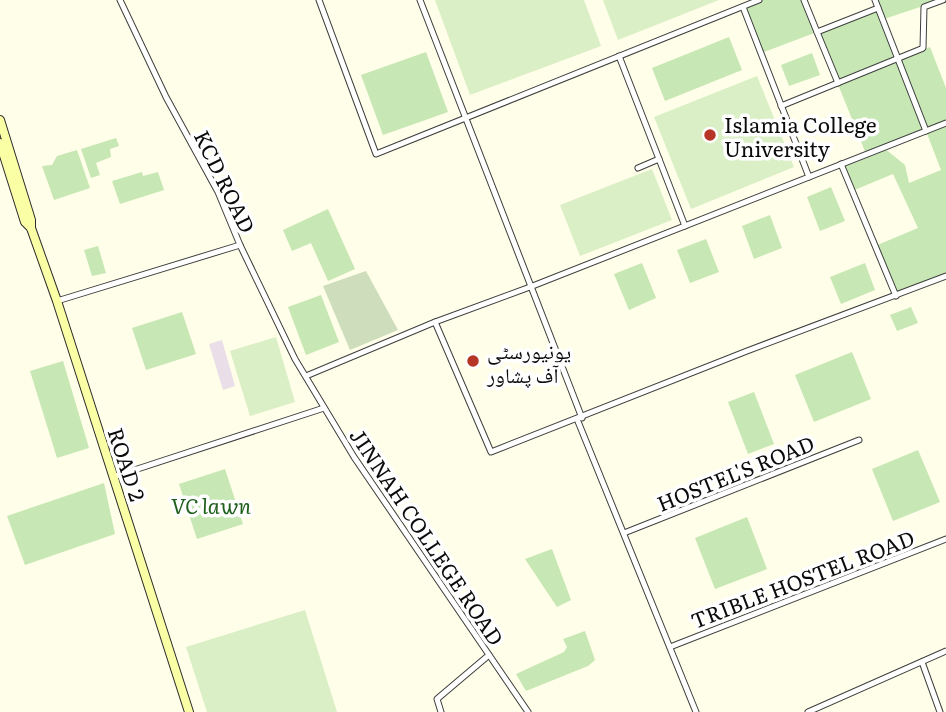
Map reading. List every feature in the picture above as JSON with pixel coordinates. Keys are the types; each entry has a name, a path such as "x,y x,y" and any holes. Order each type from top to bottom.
{"street":[{"name":"KCD ROAD","path":"120,0 166,97 218,192 240,245 295,359 306,376"},
{"path":"319,0 376,155 759,0"},
{"path":"420,0 624,533 696,712"},
{"path":"804,0 838,83"},
{"path":"874,0 926,131"},
{"path":"781,106 923,48 925,7 943,0"},
{"path":"743,7 809,177"},
{"path":"817,32 878,8"},
{"path":"620,56 685,226"},
{"name":"ROAD 2","path":"0,120 31,220 31,228 190,712"},
{"path":"306,376 435,322 946,122"},
{"name":"ROAD 2","path":"0,143 25,222 31,228"},
{"path":"638,168 659,159"},
{"path":"841,164 896,296"},
{"path":"57,302 240,245"},
{"path":"435,322 491,452 946,276"},
{"name":"JINNAH COLLEGE ROAD","path":"306,376 354,457 528,712"},
{"path":"114,477 324,408"},
{"name":"HOSTEL'S ROAD","path":"624,533 859,440"},
{"name":"TRIBLE HOSTEL ROAD","path":"670,647 946,538"},
{"path":"808,712 946,651"},
{"path":"441,712 437,699 489,655"},
{"path":"922,662 940,712"}],"shaded area":[{"path":"222,340 235,386 223,390 209,344"}],"green space":[{"path":"435,0 584,0 601,46 470,95"},
{"path":"603,0 719,0 618,40"},
{"path":"759,0 804,0 818,31 879,8 876,0 941,0 884,19 900,58 930,47 946,88 946,276 896,296 875,246 918,228 893,174 852,191 841,164 866,154 817,32 761,53 743,7","holes":["926,131 941,170 909,183 905,165 884,148"]},
{"path":"729,37 742,70 665,101 652,68"},
{"path":"426,52 448,112 383,135 361,75"},
{"path":"812,53 820,75 789,86 781,65"},
{"path":"757,76 794,167 691,209 654,117"},
{"path":"116,138 119,146 110,149 111,157 96,163 100,175 91,178 81,149"},
{"path":"77,150 90,188 54,200 42,166 52,165 57,156"},
{"path":"652,169 672,220 580,256 560,205"},
{"path":"142,172 143,176 158,172 164,190 120,204 112,181"},
{"path":"831,187 845,221 820,231 807,197"},
{"path":"328,209 355,269 328,281 311,243 292,251 283,230"},
{"path":"770,215 782,248 754,259 742,226"},
{"path":"706,239 719,272 690,283 677,250"},
{"path":"98,246 106,273 92,276 84,250"},
{"path":"642,263 656,298 629,310 614,274"},
{"path":"865,263 875,290 841,304 830,277"},
{"path":"366,271 398,330 350,350 323,286"},
{"path":"321,295 339,342 306,355 288,307"},
{"path":"911,307 918,323 897,331 890,315"},
{"path":"182,312 196,354 146,370 132,328"},
{"path":"276,337 295,402 250,416 230,351"},
{"path":"852,352 871,399 814,422 795,375"},
{"path":"63,361 89,448 57,458 30,371"},
{"path":"754,392 774,444 748,454 728,402"},
{"path":"918,450 940,502 893,521 872,469"},
{"name":"VC lawn","path":"225,469 243,524 197,539 179,484"},
{"path":"104,483 115,534 25,565 7,516"},
{"path":"747,517 767,569 715,589 695,538"},
{"path":"552,549 571,600 557,607 525,559"},
{"path":"305,610 337,712 207,712 186,647"},
{"path":"585,631 595,660 588,666 526,691 516,674 564,652 567,647 563,639"}],"place":[{"name":"Islamia College University","path":"710,135"},
{"name":"یونیورسٹی آف پشاور","path":"473,361"}]}
